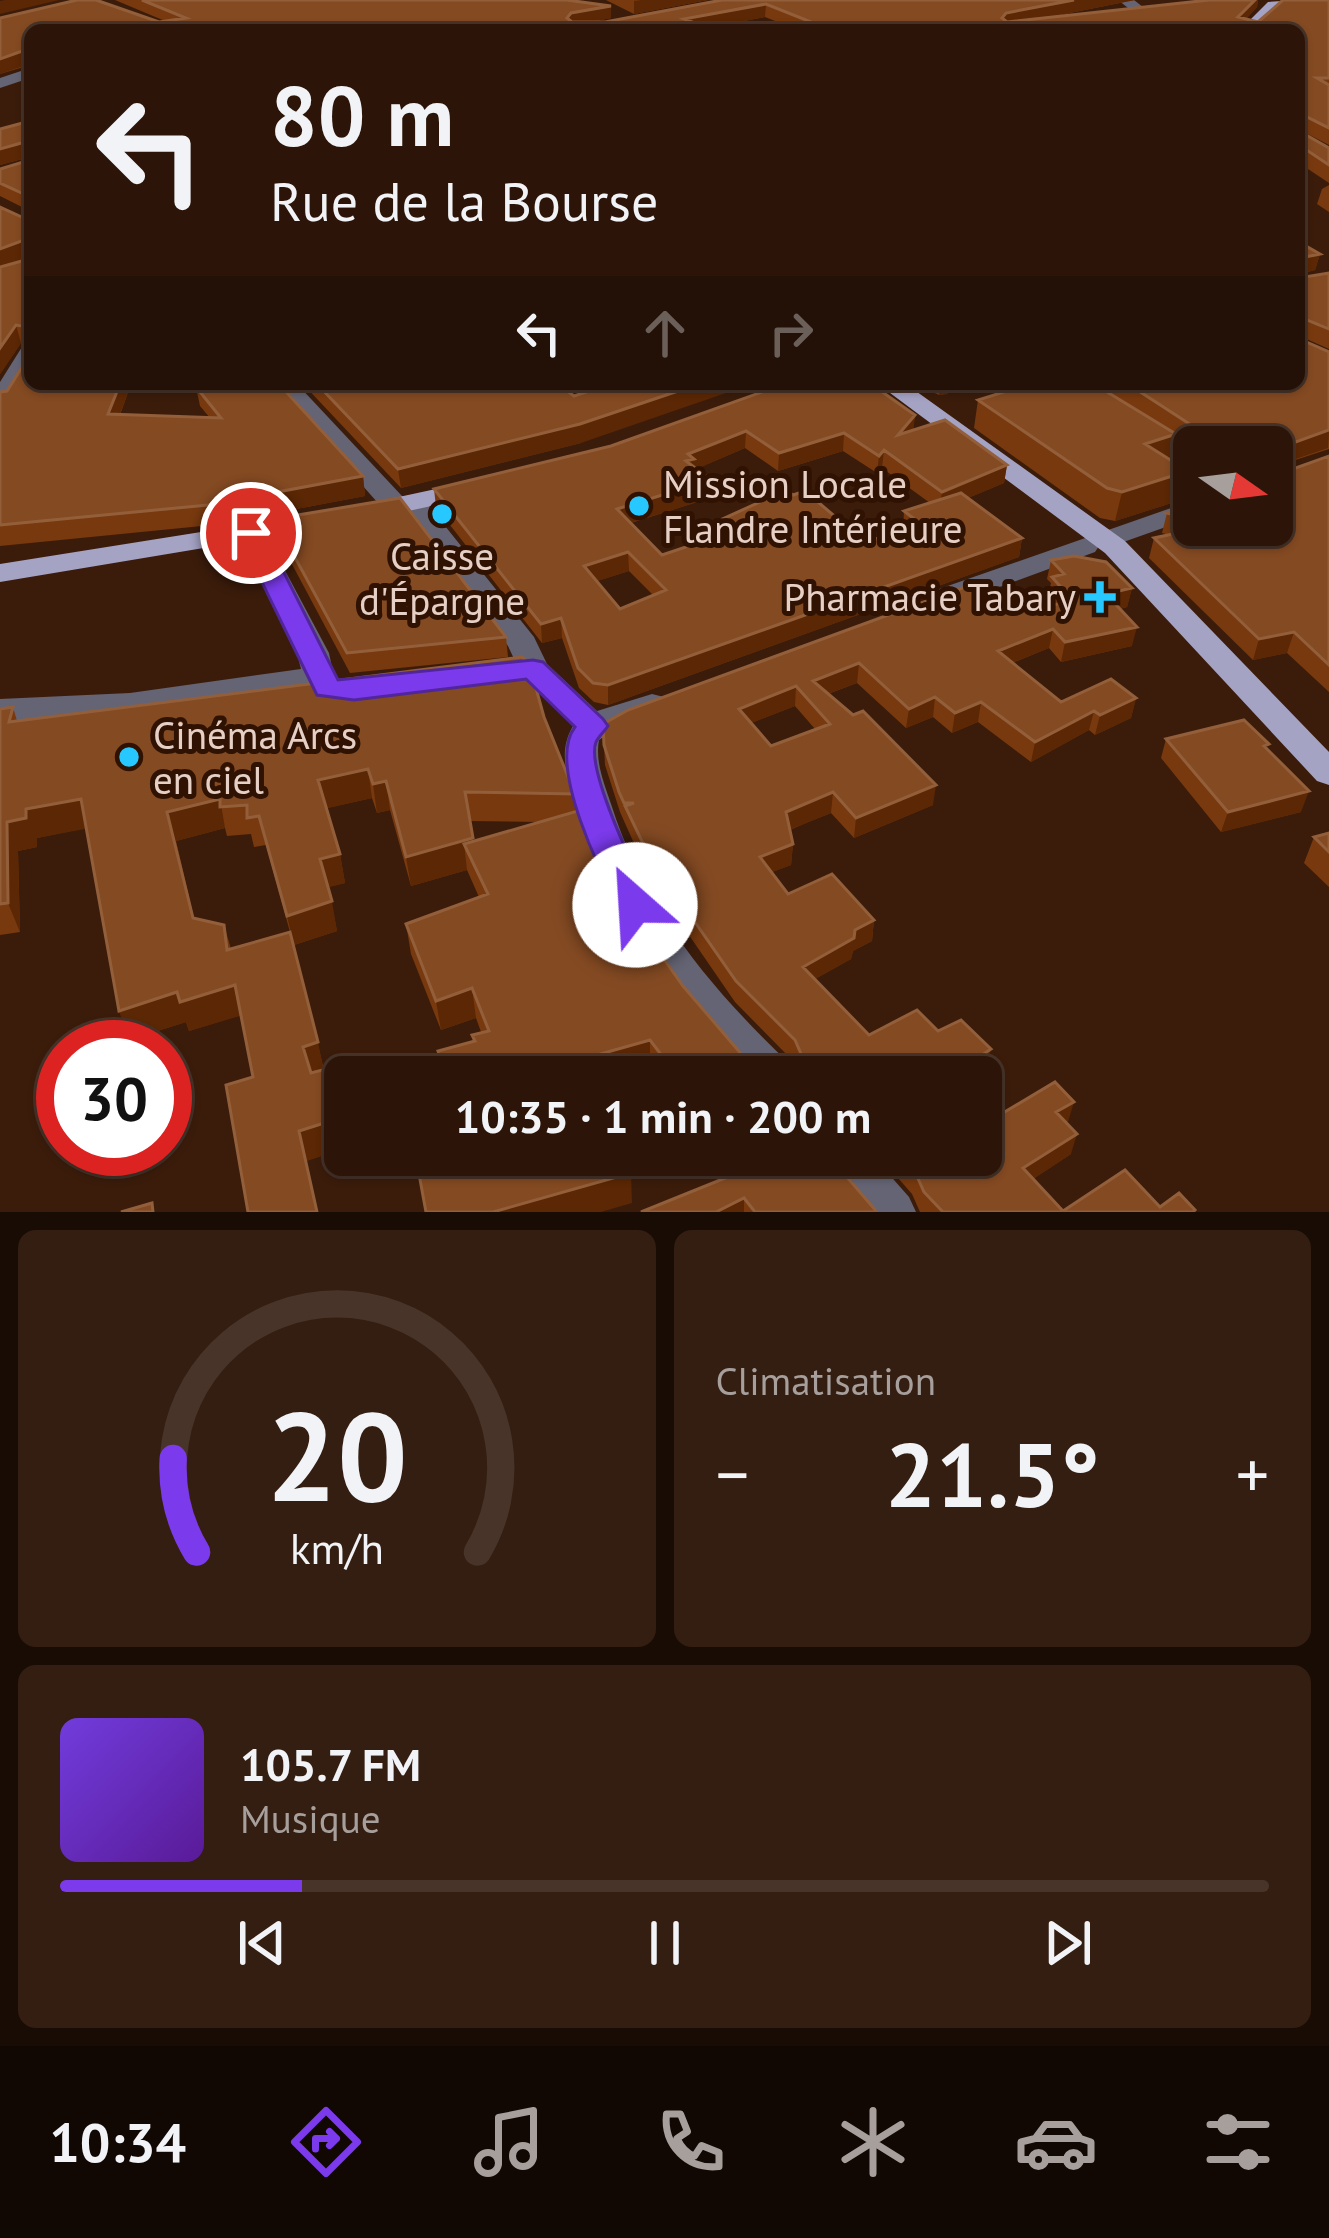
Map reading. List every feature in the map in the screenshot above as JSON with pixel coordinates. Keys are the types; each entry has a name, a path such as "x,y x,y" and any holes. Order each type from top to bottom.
{"main road":[{"path":"1272,3 1292,0"},
{"path":"880,390 1095,542 1202,660 1317,760"},
{"path":"0,573 251,533 503,482"}],"street":[{"path":"1250,2 1272,3"},
{"path":"1132,4 1157,24"},
{"path":"1110,12 1132,4 1158,6"},
{"path":"0,402 24,362"},
{"path":"290,390 404,504 523,644 518,670 592,726"},
{"path":"1108,411 1173,452"},
{"path":"918,608 1173,515"},
{"path":"0,710 130,704 332,684 251,533"},
{"path":"681,694 592,726 581,740 580,755 597,822 623,883 709,1014 748,1056"},
{"path":"862,1176 893,1212"}],"building":[{"path":"77,0 96,0 159,22 186,18 142,0 567,0 611,6 571,13 567,18 605,22 722,0 1074,0 1006,13 1002,18 1007,22 1209,0 1255,0 1238,17 1258,22 1283,0 1329,0 1329,78 1317,78 1329,85 1329,128 1305,116 1305,24 816,24 766,4 684,19 697,24 24,24 24,50 0,59 0,18"},
{"path":"24,123 24,142 0,149 0,129"},
{"path":"1305,134 1329,148 1329,165 1305,149"},
{"path":"24,162 24,194 0,183 0,169"},
{"path":"0,207 24,218 24,240 0,249"},
{"path":"24,260 24,326 16,325 0,348 0,267"},
{"path":"1329,273 1329,329 1305,319 1305,277"},
{"path":"1305,341 1329,352 1329,430 1293,443 1293,426 1193,426 1137,390 1305,390"},
{"path":"24,364 24,390 118,390 108,414 221,418 198,390 284,390 363,476 208,505 0,525 0,392 7,391"},
{"path":"323,390 566,390 574,396 592,390 681,390 580,424 398,469"},
{"path":"767,390 880,390 915,415 898,435 945,420 1007,465 942,492 884,450 879,456 844,433 779,453 746,431 688,454 694,459 686,461 711,480 617,509 662,555 716,537 705,527 786,490 793,495 805,491 865,542 922,525 904,511 961,493 1022,538 608,685 593,683 578,668 561,618 541,624 434,489 611,446","holes":["628,552 666,590 620,609 584,566"]},
{"path":"1010,390 1104,390 1173,432 1145,444 1173,462 1173,476 1122,492 1107,488 978,400"},
{"path":"1329,456 1329,665 1294,632 1259,639 1154,538 1173,534 1173,546 1293,546 1293,469"},
{"path":"400,498 506,637 347,653 274,519"},
{"path":"1074,556 1106,562 1132,588 1106,594 1137,627 1065,642 1053,629 998,651 1061,702 1111,679 1136,698 1100,715 1094,711 1035,742 981,702 955,713 935,697 909,709 859,663 813,681 853,715 863,711 936,785 856,818 833,792 786,812 793,844 760,857 788,894 832,874 874,920 855,930 854,938 803,967 869,1035 917,1010 938,1031 961,1020 991,1049 980,1056 802,1056 795,1040 736,981 649,856 625,806 634,803 624,803 619,792 604,745 603,724 628,710 984,580 1022,611 1073,601 1052,577 1064,574 1051,560","holes":["796,686 830,724 771,746 739,709"]},
{"path":"522,657 529,663 544,717 575,794 465,792 473,838 406,857 386,781 373,784 368,769 318,780 340,854 320,859 332,901 287,916 259,816 247,818 247,805 220,807 220,799 167,812 193,918 224,925 227,950 290,932 318,1042 303,1047 311,1073 324,1070 324,1123 299,1131 317,1212 248,1212 226,1085 253,1077 235,985 180,1002 177,992 119,1011 81,799 26,809 26,818 7,822 8,903 0,904 0,709 13,707 9,722"},
{"path":"1244,720 1309,791 1228,812 1166,739"},
{"path":"581,810 634,940 647,935 743,1056 662,1056 650,1040 593,1056 440,1056 438,1051 475,1041 472,1035 489,1031 472,988 436,1001 406,924 488,894 464,844"},
{"path":"1329,833 1329,852 1314,837"},
{"path":"1055,1082 1074,1102 1056,1112 1077,1134 1023,1168 1063,1211 1125,1170 1160,1207 1179,1193 1195,1210 943,1212 924,1192 917,1176 1002,1176 1002,1113"},
{"path":"419,1176 620,1176 493,1212 426,1212"},
{"path":"730,1176 846,1176 877,1212 755,1212 744,1198 716,1212 641,1212"},
{"path":"152,1203 153,1212 121,1212"}],"place":[{"name":"Mission Locale Flandre Intérieure","path":"639,506"},
{"name":"Caisse d'Épargne","path":"442,514"},
{"name":"Pharmacie Tabary","path":"1100,597"},
{"name":"Cinéma Arcs en ciel","path":"129,757"}],"route":[{"path":"251,533 327,688 354,691 533,669 565,698 592,726 581,740 580,755 597,822 635,905"}]}
